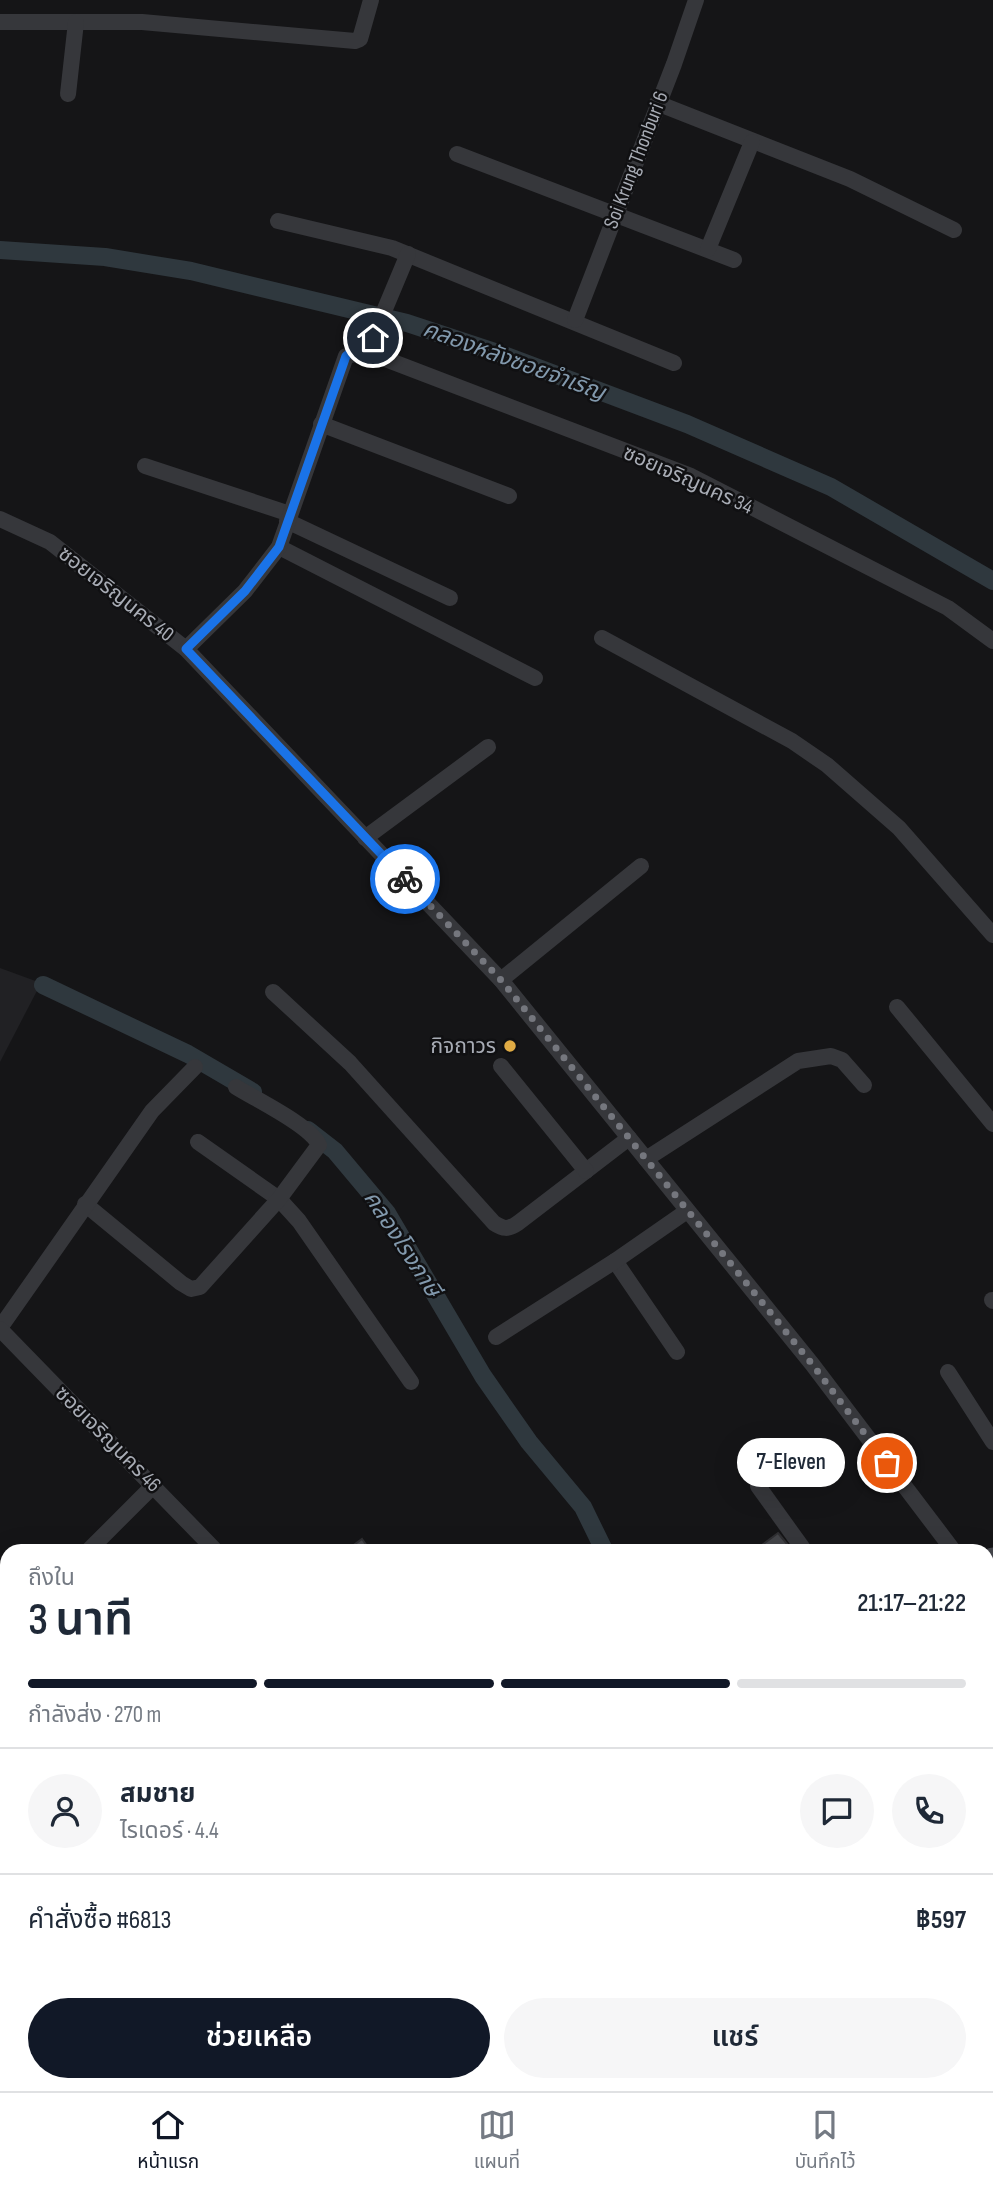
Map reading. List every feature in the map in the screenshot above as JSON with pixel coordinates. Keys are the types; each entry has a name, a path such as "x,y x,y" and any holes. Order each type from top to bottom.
{"street":[{"path":"0,22 155,23 355,41 360,39 371,0"},
{"name":"Soi Krung Thonburi 6","path":"575,320 696,0"},
{"path":"68,94 76,22"},
{"path":"657,103 850,179 954,230"},
{"path":"708,249 752,142"},
{"path":"457,154 734,260"},
{"path":"278,221 408,254 575,320 674,363"},
{"path":"186,649 245,591 279,547 346,356 351,352 367,352 389,305 408,254"},
{"name":"ซอยเจริญนคร 34","path":"367,352 691,476 948,608 993,641"},
{"path":"321,424 509,496"},
{"path":"145,466 289,518 450,598"},
{"name":"ซอยเจริญนคร 40","path":"0,519 50,542 186,649 501,980 812,1364 948,1544"},
{"path":"279,547 535,678"},
{"path":"602,638 792,741 827,765 899,828 993,934"},
{"path":"365,838 488,747"},
{"path":"501,980 641,866"},
{"path":"273,992 350,1063 494,1223 502,1228 510,1228 629,1138"},
{"path":"897,1007 993,1124"},
{"path":"646,1159 798,1061 831,1056 842,1060 864,1085"},
{"path":"501,1066 586,1171"},
{"path":"0,1329 152,1111 195,1067"},
{"path":"85,1204 191,1289 200,1287 318,1151 318,1141 236,1087"},
{"path":"198,1142 279,1199 341,1278 411,1382"},
{"path":"496,1337 687,1211"},
{"path":"615,1261 677,1352"},
{"name":"ซอยเจริญนคร 46","path":"0,1329 209,1544"},
{"path":"948,1372 993,1441"},
{"path":"95,1544 154,1485"},
{"path":"758,1486 800,1544"}],"shaded area":[{"path":"0,968 41,983 0,1062"}],"building":[{"path":"778,1533 787,1544 763,1544"}],"waterway":[{"name":"คลองหลังซอยจำเริญ","path":"0,250 105,257 191,271 407,323 501,354 687,424 831,487 993,581"},
{"name":"คลองโรงภาษี","path":"43,985 188,1054 253,1092"},
{"name":"คลองโรงภาษี","path":"308,1130 335,1151 387,1213 483,1376 529,1442 583,1507 601,1544"}],"way so far":[{"path":"405,879 501,980 570,1063 812,1364 887,1463"}],"place":[{"name":"กิจถาวร","path":"510,1046"},
{"name":"7-Eleven","path":"887,1463"}],"route":[{"path":"373,338 367,352 351,352 346,356 279,547 245,591 186,649 405,879"}]}
